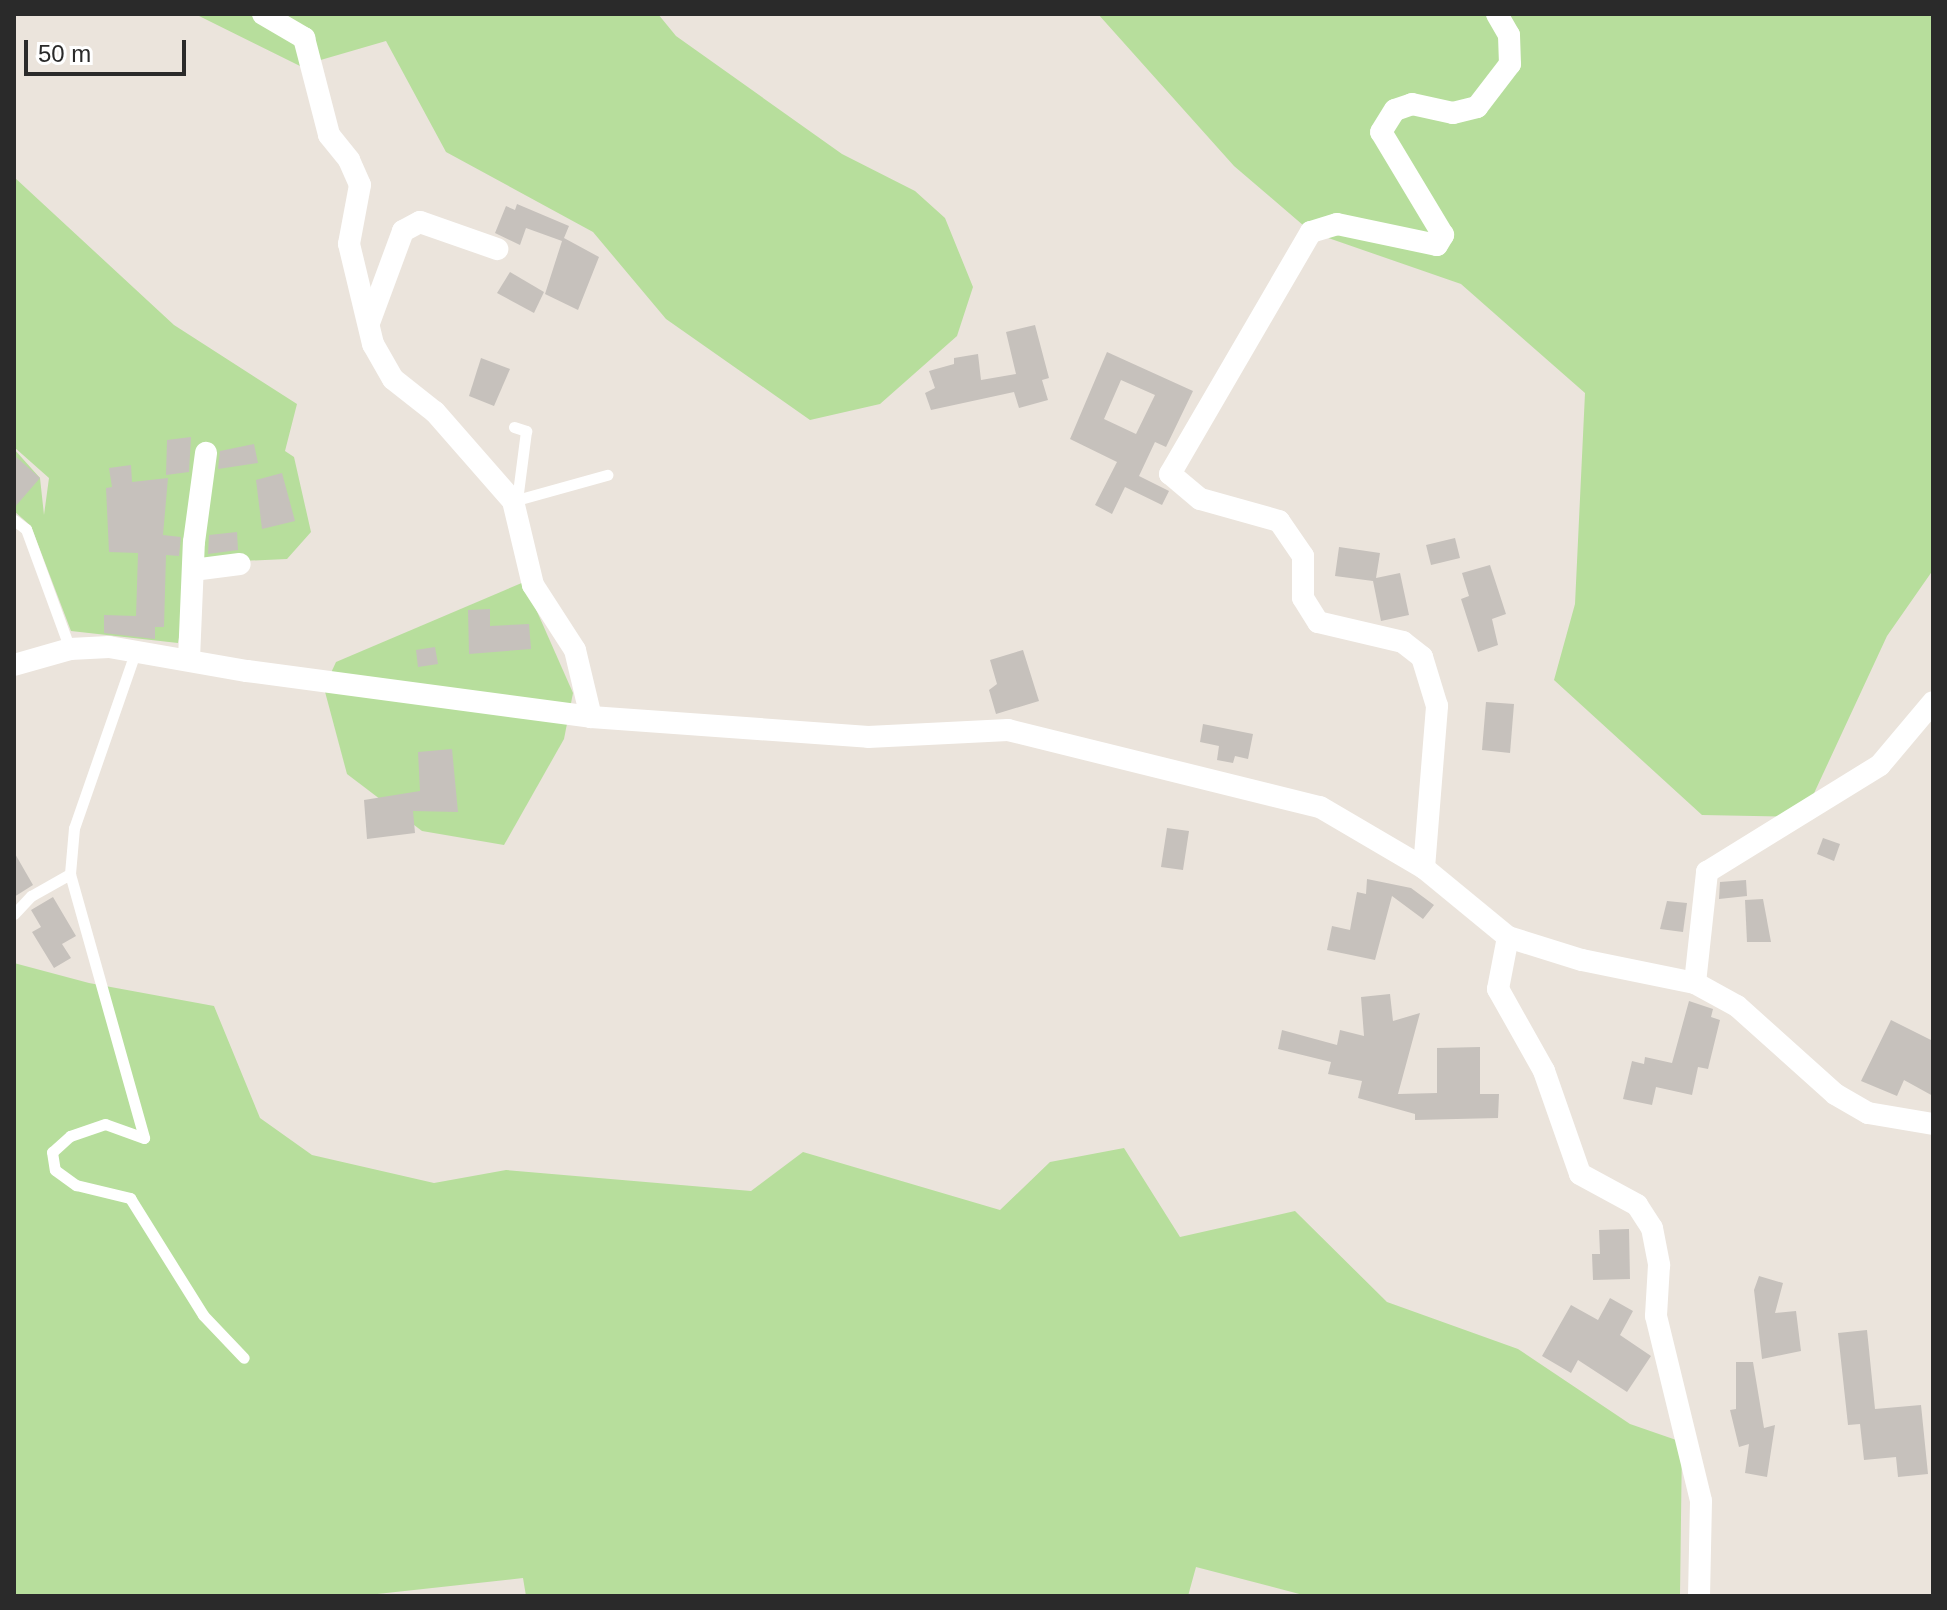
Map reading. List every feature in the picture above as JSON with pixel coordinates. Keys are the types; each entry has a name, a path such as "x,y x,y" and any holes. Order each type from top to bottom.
{"street":[{"path":"263,14 304,38 329,135 349,160 360,185 349,244 373,344 393,379 435,412 515,500 533,585 575,650 591,717"},
{"path":"1424,868 1437,706 1422,657 1403,642 1318,622 1303,598 1303,556 1279,521 1200,499 1170,474 1311,232 1337,224 1437,245 1443,235 1381,132 1395,110 1412,104 1453,113 1477,107 1510,64 1509,35 1497,14"},
{"path":"369,323 403,231 420,222 497,249"},
{"path":"189,659 193,570 206,453"},
{"path":"193,570 240,564"},
{"path":"14,665 70,649 109,647 591,717 868,737 1008,730 1320,807 1424,868 1508,937 1582,960 1695,983 1737,1006 1835,1094 1868,1113 1933,1124"},
{"path":"1695,983 1707,872 1880,765 1933,702"},
{"path":"1508,937 1498,989 1544,1071 1580,1174 1637,1205 1652,1228 1659,1265 1656,1316 1701,1501 1699,1596"}],"lane":[{"path":"514,427 526,431 515,500 607,475"},
{"path":"14,520 26,529 70,649"},
{"path":"135,653 74,828 70,874 144,1138 105,1124 70,1136 52,1152 55,1170 76,1185 130,1198 203,1315 244,1358"},
{"path":"14,914 31,896 70,874"}],"green space":[{"path":"195,14 658,14 676,36 842,154 915,191 945,218 973,287 957,336 880,404 810,420 666,319 593,232 446,152 386,41 300,66"},
{"path":"1098,14 1933,14 1933,570 1887,636 1803,817 1702,815 1554,680 1575,604 1585,393 1461,284 1311,232 1234,166"},
{"path":"14,177 174,325 297,404 285,451 294,457 311,532 287,559 193,563 178,643 71,631 31,526 14,511 14,449 40,478 44,515 49,478 14,447"},
{"path":"524,582 573,693 564,739 504,845 422,831 347,774 324,688 336,662"},
{"path":"14,963 89,983 214,1006 260,1118 312,1155 434,1183 506,1170 751,1191 803,1152 1000,1210 1050,1162 1124,1148 1180,1237 1295,1211 1387,1302 1518,1349 1630,1424 1682,1442 1680,1596 1307,1596 1196,1567 1188,1596 526,1596 523,1578 359,1596 14,1596"}],"building":[{"path":"517,204 569,226 564,238 599,257 578,310 545,294 562,241 526,228 520,245 495,233 506,206 515,210"},
{"path":"510,272 544,292 534,313 497,293"},
{"path":"1035,325 1049,378 1042,380 1048,400 1019,408 1014,392 931,410 925,393 935,388 929,371 954,364 954,358 978,354 981,380 1016,374 1006,332"},
{"path":"1107,352 1193,391 1166,447 1155,442 1139,476 1169,491 1162,505 1125,487 1112,514 1095,505 1117,462 1070,439","holes":["1121,380 1155,395 1136,434 1104,419"]},
{"path":"481,358 510,369 494,406 469,396"},
{"path":"191,437 189,472 166,475 167,440"},
{"path":"254,444 258,463 218,469 220,451"},
{"path":"14,455 40,478 14,508"},
{"path":"131,465 132,482 168,478 163,535 181,537 179,556 166,555 164,627 155,627 155,639 104,633 104,615 136,616 138,553 109,552 106,488 112,487 109,468"},
{"path":"282,473 295,521 262,529 256,480"},
{"path":"237,532 238,550 208,554 209,535"},
{"path":"1455,538 1460,558 1431,565 1426,545"},
{"path":"1339,547 1380,553 1376,578 1400,573 1409,615 1381,621 1373,581 1335,576"},
{"path":"1490,565 1506,614 1492,619 1498,645 1478,652 1461,599 1469,596 1462,573"},
{"path":"490,609 490,626 529,624 531,649 469,654 468,610"},
{"path":"435,647 438,664 418,667 416,650"},
{"path":"1023,650 1039,701 996,714 989,690 997,684 990,660"},
{"path":"1486,702 1514,704 1510,753 1482,750"},
{"path":"1203,724 1253,734 1248,759 1235,756 1233,763 1217,760 1219,746 1200,742"},
{"path":"452,749 458,812 413,811 415,833 367,839 364,800 420,791 418,752"},
{"path":"1167,828 1189,831 1183,870 1161,867"},
{"path":"1823,838 1840,844 1834,861 1817,854"},
{"path":"14,852 33,885 14,897"},
{"path":"1367,879 1411,888 1434,905 1423,919 1392,896 1375,960 1327,950 1332,926 1350,930 1357,892 1366,894"},
{"path":"1746,880 1747,896 1719,899 1720,882"},
{"path":"53,897 76,936 62,944 71,958 54,968 32,932 41,927 31,910"},
{"path":"1763,899 1771,942 1747,942 1745,900"},
{"path":"1667,901 1687,903 1683,932 1660,929"},
{"path":"1390,994 1393,1021 1420,1013 1398,1094 1437,1093 1437,1048 1480,1047 1480,1094 1499,1094 1498,1118 1415,1120 1415,1114 1358,1098 1362,1081 1328,1074 1331,1062 1278,1049 1282,1030 1337,1045 1340,1030 1364,1036 1361,997"},
{"path":"1689,1001 1713,1009 1711,1017 1720,1020 1708,1069 1698,1067 1692,1095 1656,1087 1652,1105 1623,1099 1632,1061 1644,1064 1645,1057 1672,1063"},
{"path":"1891,1020 1933,1041 1933,1096 1904,1080 1897,1096 1861,1081"},
{"path":"1629,1229 1630,1279 1593,1280 1592,1254 1600,1254 1599,1230"},
{"path":"1759,1276 1783,1283 1775,1313 1796,1311 1801,1351 1762,1359 1754,1290"},
{"path":"1610,1298 1633,1311 1620,1335 1651,1356 1627,1392 1578,1360 1571,1373 1542,1356 1571,1305 1598,1320"},
{"path":"1867,1330 1875,1409 1921,1405 1928,1474 1898,1477 1896,1457 1864,1460 1860,1424 1848,1425 1838,1333"},
{"path":"1736,1362 1753,1362 1764,1428 1775,1425 1767,1477 1745,1473 1749,1444 1739,1447 1730,1410 1736,1409"}]}
